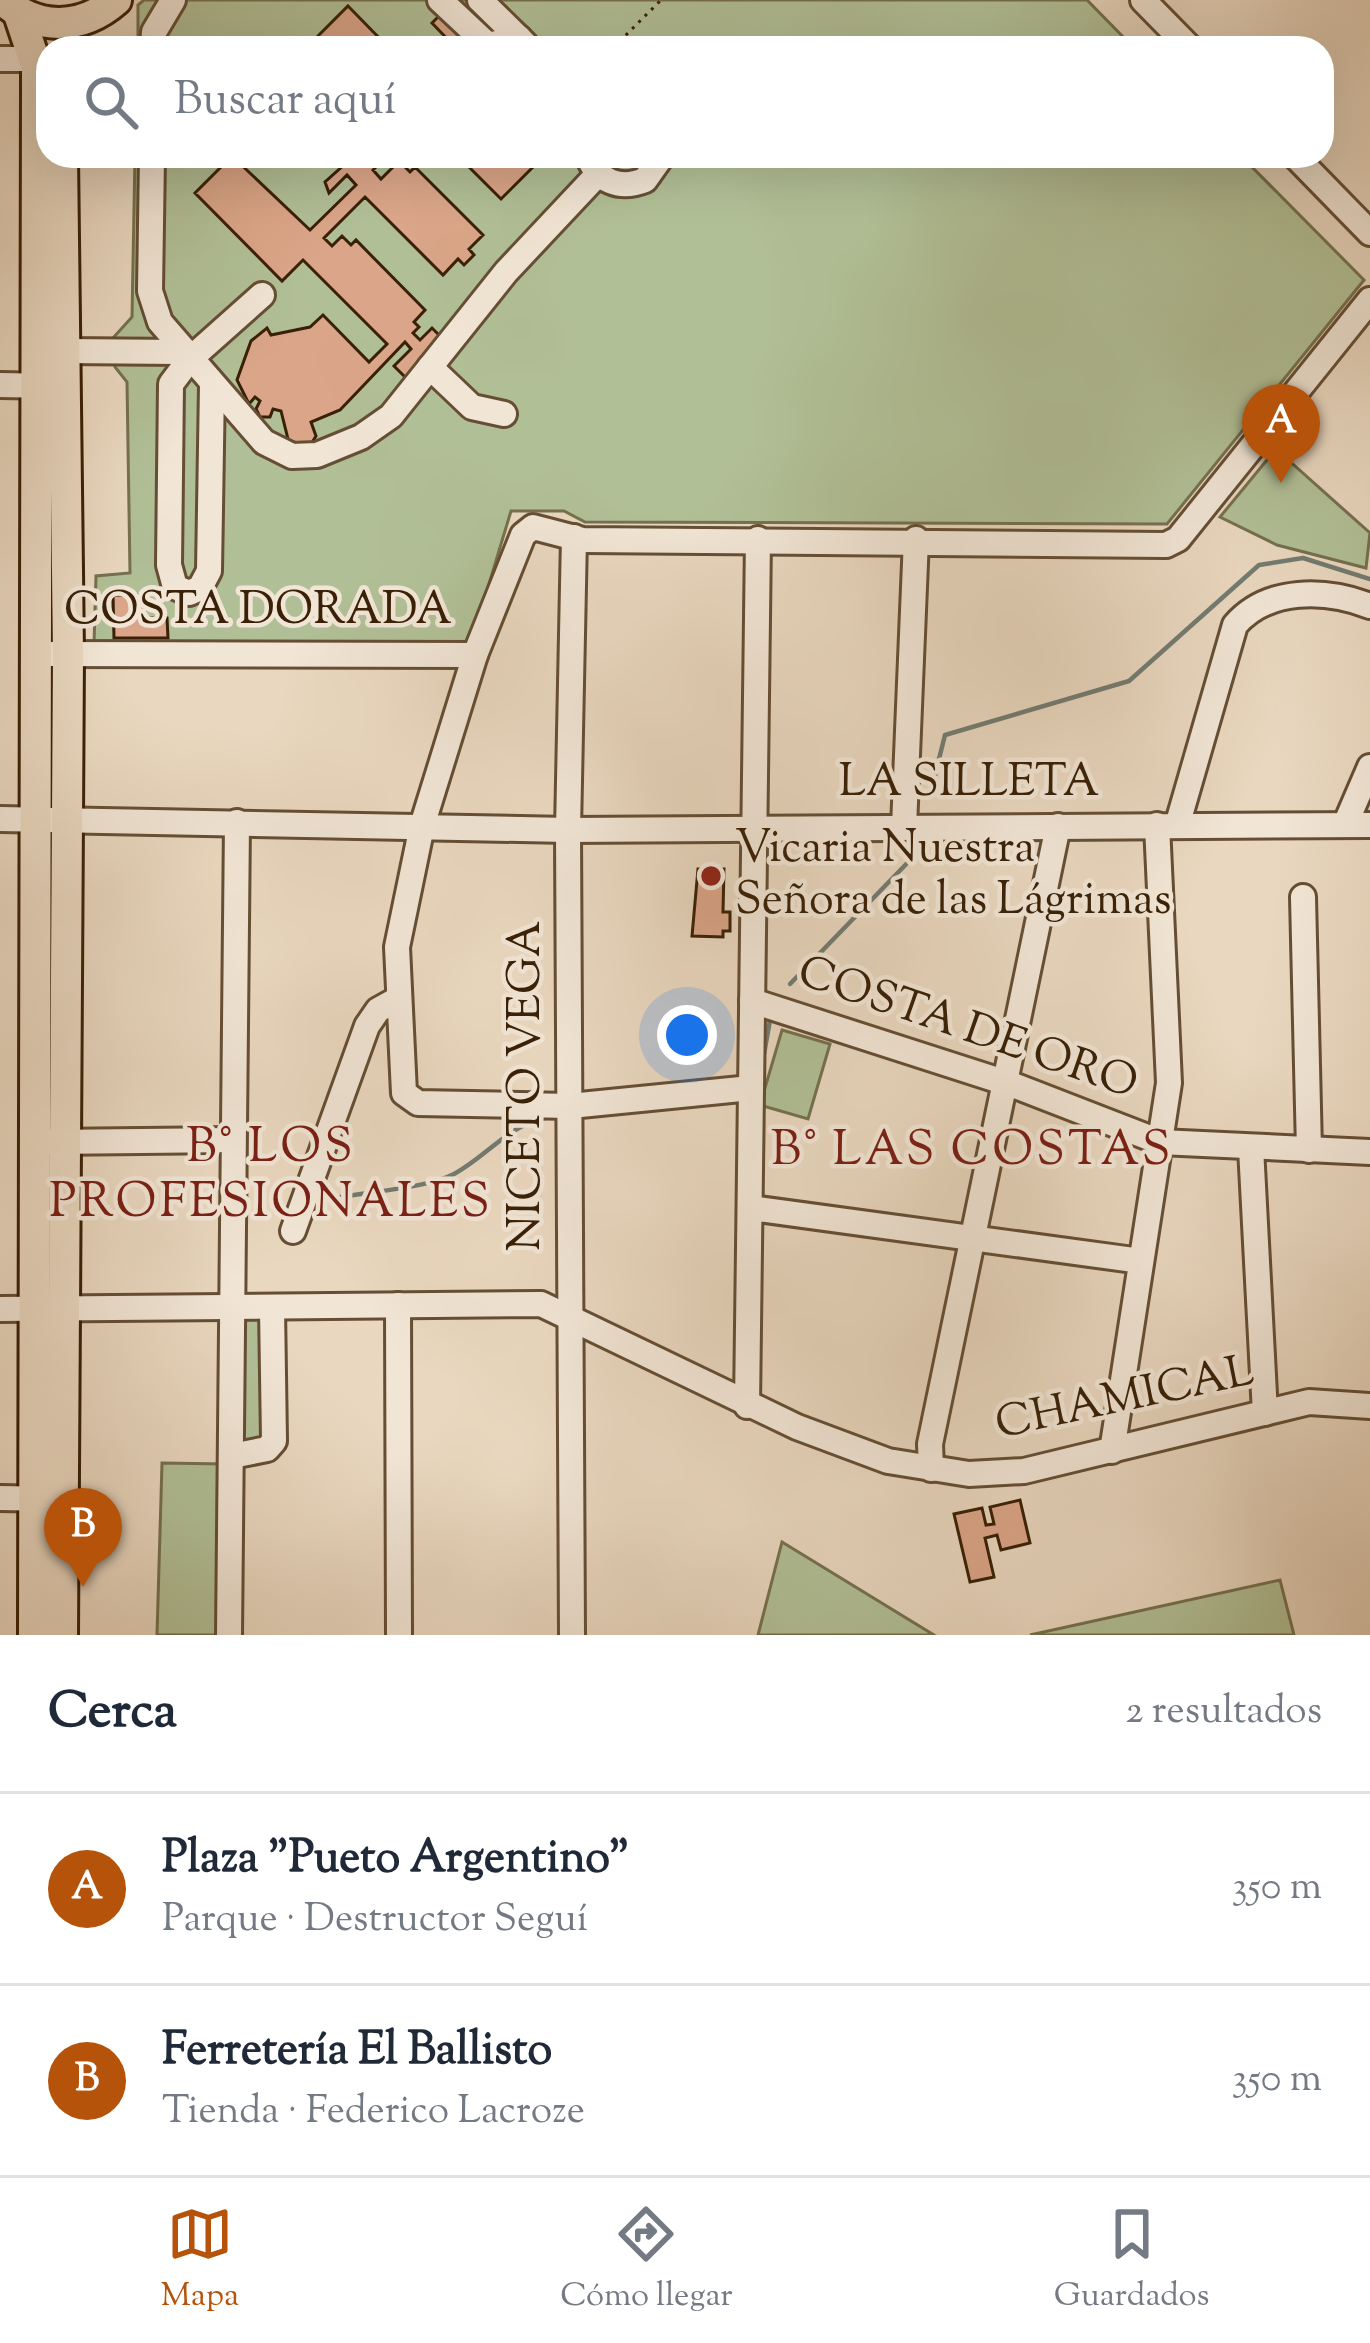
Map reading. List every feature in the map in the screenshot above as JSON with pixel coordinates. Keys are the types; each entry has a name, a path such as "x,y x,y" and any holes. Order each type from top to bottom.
{"main road":[{"path":"65,36 116,0"},
{"path":"11,7 46,36"},
{"path":"53,168 48,1499 62,1635"},
{"path":"50,386 64,350 62,168"},
{"path":"34,1635 48,1499"}],"street":[{"path":"154,36 173,0"},
{"path":"440,0 478,36"},
{"path":"480,0 517,36"},
{"path":"1143,0 1178,36"},
{"path":"0,59 36,49"},
{"path":"152,168 151,291 160,322 264,442 292,456 317,455 361,437 391,416 591,168"},
{"path":"599,168 633,185 657,168"},
{"path":"1307,168 1370,233"},
{"path":"212,385 209,571 195,592 182,592 171,581 169,565 171,384 185,356 262,295"},
{"path":"751,1088 570,1106 418,1103 404,1093 397,947 422,826 476,655 523,535 533,527 574,537 1166,545 1178,539 1370,300"},
{"path":"64,350 185,356"},
{"path":"430,367 472,406 504,414"},
{"path":"0,385 50,386"},
{"name":"NICETO VEGA","path":"572,1635 568,830 574,537"},
{"path":"747,1406 758,539"},
{"path":"904,827 916,539"},
{"path":"1112,1451 1169,1058 1167,825 1235,625 1250,608 1324,593 1370,606"},
{"name":"COSTA DORADA","path":"53,654 476,655"},
{"path":"1358,825 1370,767"},
{"name":"LA SILLETA","path":"0,819 568,830 1358,825"},
{"path":"230,1635 237,823"},
{"path":"931,1469 930,1444 1058,826"},
{"path":"1303,896 1309,1150"},
{"path":"293,1231 367,1026 378,1010 396,1000"},
{"name":"COSTA DE ORO","path":"752,1001 1007,1083 1160,1142 1370,1152"},
{"path":"50,1142 233,1140"},
{"path":"1251,1148 1265,1413"},
{"path":"752,1208 1142,1261"},
{"name":"CHAMICAL","path":"0,1309 541,1304 571,1314 747,1406 888,1461 969,1474 1024,1471 1309,1402 1370,1406"},
{"path":"398,1305 399,1635"},
{"path":"232,1456 267,1450 274,1441 272,1308"},
{"path":"0,1498 48,1499"}],"path":[{"path":"625,36 661,0"}],"green space":[{"path":"144,0 1087,0 1122,36 138,36 138,5"},
{"path":"135,168 1253,168 1364,280 1167,524 585,522 564,511 511,511 470,647 94,645 96,576 130,573 127,382 115,367 113,338 132,317"},
{"path":"1276,449 1370,533 1366,568 1277,545 1220,517"},
{"path":"782,1030 830,1044 808,1119 760,1105"},
{"path":"269,1311 265,1442 235,1450 233,1312"},
{"path":"162,1463 224,1464 224,1635 157,1635"},
{"path":"782,1542 934,1635 758,1635"},
{"path":"1280,1580 1294,1635 1030,1635"}],"building":[{"path":"348,6 377,36 318,36"},
{"path":"443,12 467,36 444,36 432,23"},
{"path":"220,168 245,168 310,230 356,185 347,175 329,193 325,182 341,168 375,168 381,179 392,168 410,172 416,168 483,235 469,249 474,255 464,265 458,259 443,275 365,197 324,238 332,246 342,236 351,245 356,240 425,310 414,322 419,327 413,333 420,340 432,328 445,341 407,379 394,366 411,349 405,342 340,410 311,422 316,436 311,444 289,443 281,411 273,409 270,417 260,417 256,409 260,401 255,397 249,404 237,380 251,341 267,328 271,335 310,327 323,315 369,362 387,344 303,260 282,281 195,193"},
{"path":"470,168 532,168 501,199"},
{"path":"113,595 145,595 145,618 167,618 168,638 114,638"},
{"path":"698,869 724,869 723,912 730,912 730,931 723,931 723,937 692,936"},
{"path":"1020,1500 1030,1543 1001,1550 997,1535 985,1538 994,1577 970,1582 954,1514 982,1508 986,1525 994,1524 990,1507"}],"waterway":[{"path":"931,791 945,735 1129,681 1259,565 1303,558 1370,579"},
{"path":"790,984 915,855"},
{"path":"764,1054 770,1020"},
{"path":"335,1198 443,1179 521,1127 549,1117"}],"place":[{"name":"Plaza \"Pueto Argentino\"","path":"1281,483"},
{"name":"Vicaria Nuestra Señora de las Lágrimas","path":"711,876"},
{"name":"Ferretería El Ballisto","path":"83,1587"}],"district":[{"name":"B° LAS COSTAS","path":"972,1152"},
{"name":"B° LOS PROFESIONALES","path":"271,1176"}]}
